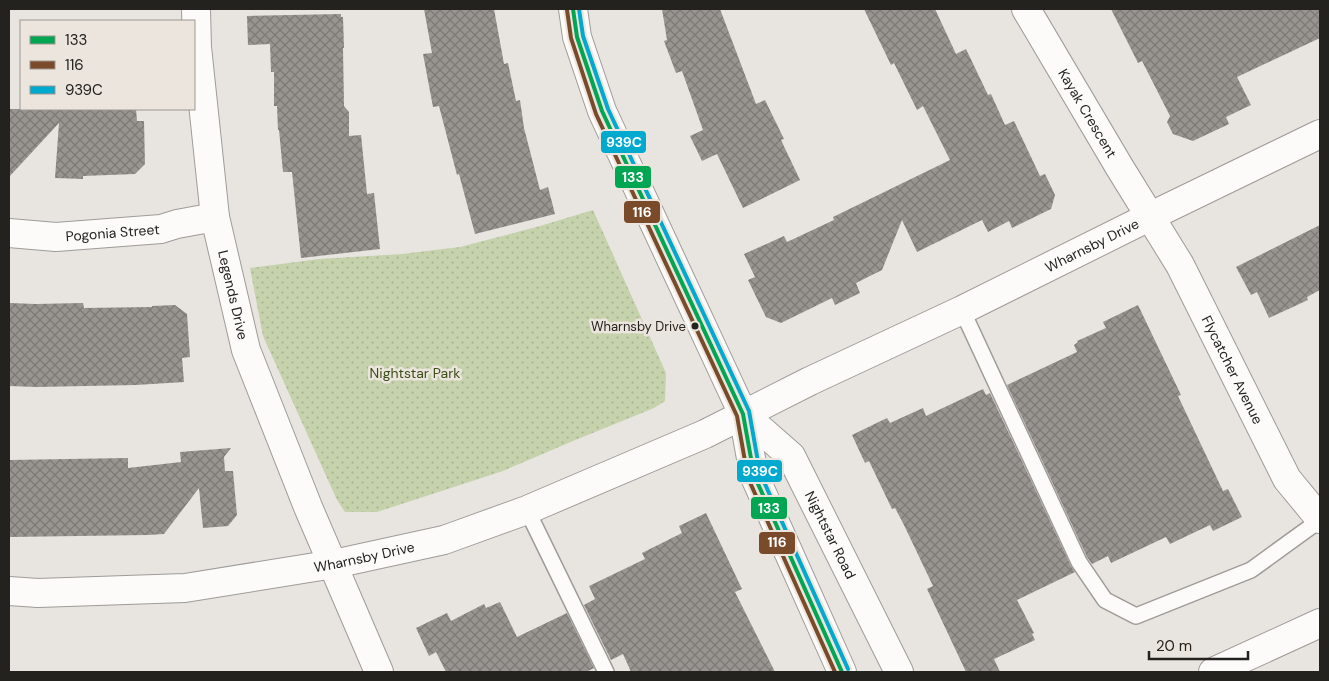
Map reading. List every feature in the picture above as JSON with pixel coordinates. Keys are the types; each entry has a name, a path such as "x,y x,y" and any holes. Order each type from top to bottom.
{"street":[{"name":"Legends Drive","path":"196,9 197,47 215,217 246,350 308,507 379,672"},
{"name":"Nightstar Road","path":"573,9 577,37 602,111 743,414 754,475 842,672"},
{"name":"Kayak Crescent","path":"1026,9 1149,217"},
{"name":"Wharnsby Drive","path":"9,591 38,593 186,588 334,564 444,540 527,510 705,434 810,381 962,310 1320,134"},
{"name":"Pogonia Street","path":"9,234 56,237 161,229 215,217"},
{"name":"Flycatcher Avenue","path":"1149,217 1180,265 1287,478 1320,520"},
{"name":"Nightstar Road","path":"743,414 792,456 899,672"},
{"path":"1213,672 1320,623"}],"lane":[{"path":"962,310 1079,562 1105,600 1136,616 1251,570 1320,520"},
{"path":"527,510 606,672"}],"green space":[{"name":"Nightstar Park","path":"593,210 666,373 665,401 654,408 503,471 377,512 345,512 337,500 263,336 250,268 319,259 402,254 460,247"}],"building":[{"path":"424,9 494,9 504,64 508,63 516,101 520,100 524,128 540,190 548,187 555,214 475,234 439,106 433,107 423,54 432,53"},
{"path":"662,9 720,9 756,104 765,100 784,139 781,140 800,180 743,208 717,154 702,161 690,136 703,130 682,71 676,73 664,41 667,40"},
{"path":"864,9 935,9 956,54 966,49 988,95 991,94 1005,125 1014,121 1040,176 1045,174 1055,195 1051,209 1012,228 1009,221 988,232 982,220 917,252 902,220 882,270 856,283 860,293 835,305 832,298 781,323 766,317 748,280 755,277 744,254 784,236 787,242 834,220 833,217 950,160 923,106 917,110 894,63 891,65"},
{"path":"1111,9 1320,9 1320,38 1237,77 1251,105 1226,117 1229,124 1193,141 1173,134 1167,122 1170,116 1142,61 1138,63"},
{"path":"341,14 341,17 343,17 344,106 349,112 349,136 361,135 367,194 374,193 380,249 301,258 292,172 283,172 277,106 274,106 274,72 271,72 270,44 248,45 247,16"},
{"path":"9,109 136,110 137,121 144,121 145,164 135,174 83,176 83,179 55,178 59,123 9,177"},
{"path":"1320,225 1320,290 1307,297 1308,300 1269,318 1257,292 1251,295 1236,267"},
{"path":"9,303 83,303 84,308 175,305 187,314 190,357 182,358 184,382 136,385 9,386"},
{"path":"1138,305 1181,395 1178,396 1223,491 1228,489 1242,517 1213,531 1210,525 1170,544 1166,537 1111,563 1108,556 1092,564 1087,557 1007,385 1077,352 1074,345 1077,341 1106,328 1103,322"},
{"path":"983,389 986,395 990,393 1075,572 1017,600 1034,633 1032,634 1035,640 994,659 1000,672 966,672 927,589 933,586 903,523 895,508 892,509 869,461 865,463 852,435 887,418 890,423 923,408 926,416"},
{"path":"231,448 224,457 225,471 233,471 237,515 228,526 203,528 199,488 164,534 9,537 9,460 128,458 128,468 181,462 180,452"},
{"path":"706,513 742,589 735,592 775,672 631,672 623,654 611,660 584,605 595,599 589,586 645,559 642,553 682,533 679,526"},
{"path":"500,602 517,637 567,613 594,668 586,672 446,672 436,652 429,656 416,628 447,613 451,621 484,604 486,608"}],"transit line":[{"name":"133","path":"573,9 577,37 602,111 743,414 754,475 842,672"},
{"name":"939C","path":"579,9 583,36 608,109 749,411 760,473 848,669"},
{"name":"116","path":"567,10 571,38 596,114 737,416 748,478 835,672"}],"place":[{"name":"Wharnsby Drive","path":"695,326"}]}
